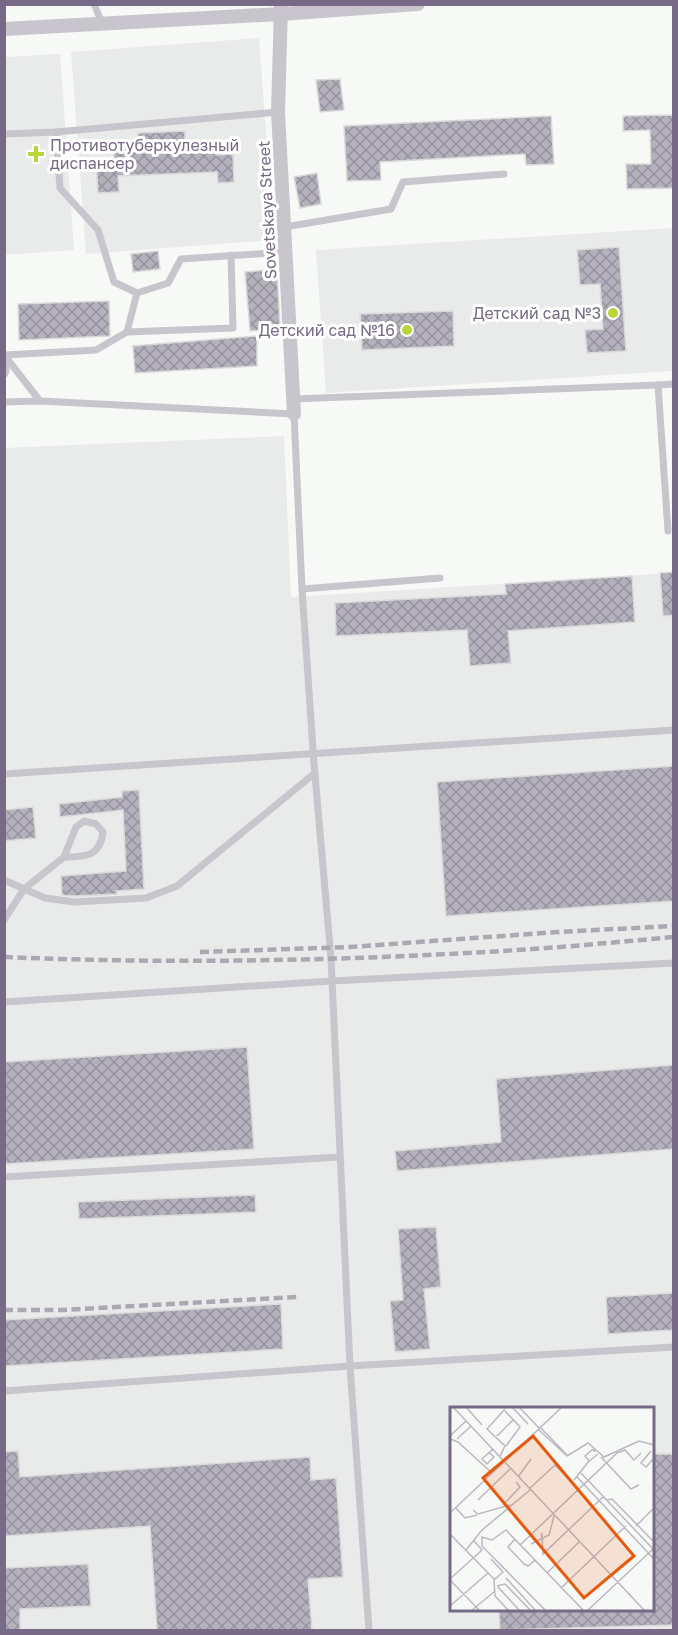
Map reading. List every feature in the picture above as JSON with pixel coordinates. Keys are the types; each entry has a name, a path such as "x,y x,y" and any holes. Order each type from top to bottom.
{"street":[{"path":"4,29 281,9 418,4"},
{"name":"Sovetskaya Street","path":"281,9 278,112 294,414"}],"lane":[{"path":"94,4 102,23"},
{"path":"4,134 56,132 278,112"},
{"path":"56,132 60,188 98,230 114,282 137,293 168,283 181,259 286,252"},
{"path":"285,227 391,209 403,182 504,174"},
{"path":"5,355 96,350 126,332 233,328 231,255"},
{"path":"126,332 137,293"},
{"path":"4,375 5,355"},
{"path":"5,355 40,401"},
{"path":"294,399 674,384"},
{"path":"658,385 668,531"},
{"path":"4,402 40,401 294,414 302,589 315,773 331,947 350,1366 369,1630"},
{"path":"302,589 440,578"},
{"path":"4,774 674,730"},
{"path":"4,880 45,898 74,902 146,898 177,886 315,773"},
{"path":"4,920 24,889 64,857 76,827 84,821 96,824 103,832 102,842 94,852 83,857 64,857"},
{"path":"4,1002 332,981 674,963"},
{"path":"4,1177 340,1157"},
{"path":"4,1390 674,1347"}],"shaded area":[{"path":"259,38 274,240 86,254 71,52"},
{"name":"Противотуберкулезный диспансер","path":"60,54 74,250 5,255 5,57"},
{"path":"673,228 673,371 326,393 316,250"},
{"path":"284,436 291,597 673,573 673,1630 5,1630 4,448"}],"building":[{"path":"340,79 344,110 320,112 316,80"},
{"path":"674,115 674,188 627,189 626,164 651,164 650,130 623,131 623,116"},
{"path":"551,116 554,164 526,165 525,154 380,162 381,180 347,181 344,126"},
{"path":"185,131 185,144 215,142 216,155 233,154 234,182 218,183 217,172 118,176 119,192 98,193 96,160 114,159 113,144 138,143 138,133"},
{"path":"317,173 321,204 300,208 294,177"},
{"name":"Детский сад №3","path":"619,247 626,351 587,353 585,330 603,329 600,284 580,285 577,250"},
{"path":"158,251 160,269 133,272 131,254"},
{"path":"277,269 280,329 250,331 245,272"},
{"path":"109,301 109,336 19,340 18,304"},
{"name":"Детский сад №16","path":"453,311 454,346 362,350 360,314"},
{"path":"257,336 257,366 135,373 133,346"},
{"path":"674,572 674,615 663,616 660,573"},
{"path":"632,576 635,622 508,631 511,663 470,666 467,630 336,636 335,603 506,594 505,584"},
{"path":"674,766 674,901 446,916 437,782"},
{"path":"139,790 144,889 116,891 117,894 62,895 61,876 126,871 123,810 60,817 59,804 122,797 122,791"},
{"path":"33,807 36,838 4,841 4,810"},
{"path":"247,1047 254,1149 4,1164 4,1062"},
{"path":"674,1065 674,1149 397,1171 395,1151 501,1142 496,1079"},
{"path":"255,1195 256,1212 79,1219 78,1202"},
{"path":"436,1227 441,1287 424,1289 430,1349 395,1352 390,1301 403,1300 398,1229"},
{"path":"674,1293 674,1330 608,1334 606,1297"},
{"path":"281,1304 283,1349 4,1366 4,1320"},
{"path":"18,1451 20,1477 310,1457 311,1480 336,1478 343,1577 308,1579 312,1630 157,1630 150,1526 4,1536 4,1452"},
{"path":"654,1454 674,1454 674,1625 500,1630 499,1611 654,1611"},
{"path":"88,1564 91,1606 20,1609 20,1630 4,1630 4,1568"}],"railway":[{"path":"200,952 350,947 674,926"},
{"path":"4,957 191,961 315,959 522,950 674,937"},
{"path":"4,1310 64,1310 297,1297"}],"place":[{"name":"Противотуберкулезный диспансер","path":"36,154"},
{"name":"Детский сад №3","path":"613,313"},
{"name":"Детский сад №16","path":"407,330"}]}
